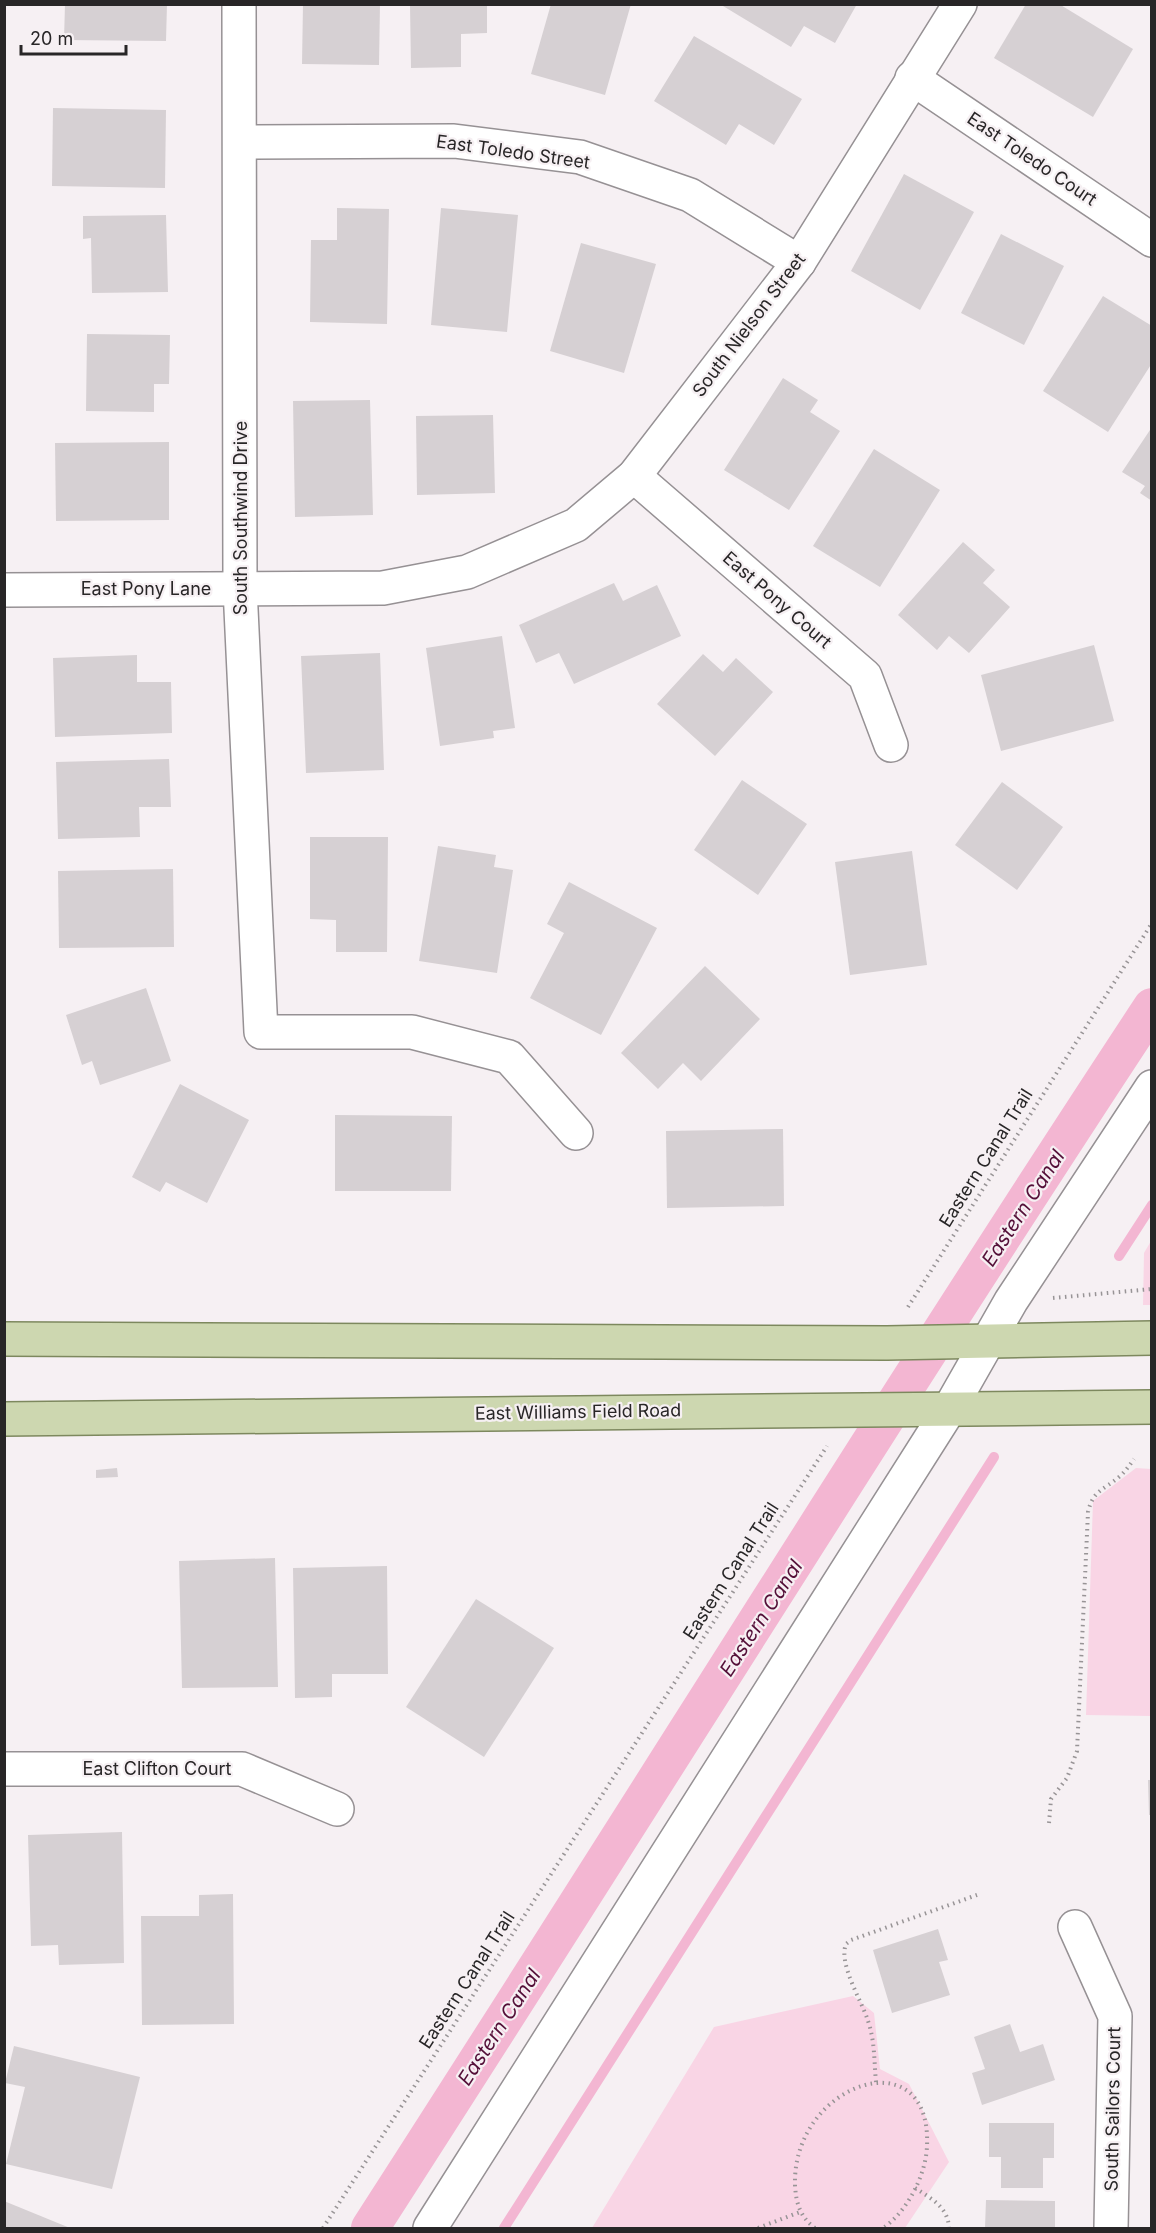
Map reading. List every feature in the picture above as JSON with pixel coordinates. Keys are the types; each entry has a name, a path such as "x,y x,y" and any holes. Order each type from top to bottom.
{"main road":[{"path":"4,1339 887,1343 1152,1338"},
{"name":"East Williams Field Road","path":"4,1419 1152,1407"}],"street":[{"name":"South Southwind Drive","path":"239,4 240,588 261,1032 412,1032 509,1057 576,1132"},
{"name":"South Nielson Street","path":"467,572 576,525 634,476 799,262 960,4"},
{"name":"East Toledo Court","path":"912,78 1152,240"},
{"name":"East Toledo Street","path":"240,142 454,141 580,158 690,195 799,262"},
{"name":"East Pony Court","path":"634,476 865,676 891,745"},
{"name":"East Pony Lane","path":"4,590 382,588 467,572"},
{"path":"430,2229 950,1408 1011,1301 1152,1087"},
{"name":"East Clifton Court","path":"4,1769 243,1769 337,1809"},
{"name":"South Sailors Court","path":"1075,1927 1115,2016 1111,2229"}],"path":[{"name":"Eastern Canal Trail","path":"887,1343 920,1287 1152,923"},
{"path":"1011,1301 1152,1289"},
{"name":"Eastern Canal Trail","path":"323,2229 834,1435 847,1409"},
{"path":"1048,1823 1051,1799 1067,1778 1077,1751 1090,1501 1126,1471 1134,1459"},
{"path":"876,2082 872,2035 843,1956 846,1944 851,1940 976,1895"},
{"path":"815,2229 800,2212 795,2193 799,2150 805,2136 816,2117 827,2105 862,2085 887,2082 900,2087 910,2095 923,2111 927,2127 927,2148 924,2168 915,2188 896,2218 883,2229"},
{"path":"915,2188 938,2203 945,2211 949,2229"},
{"path":"758,2229 800,2212"}],"shaded area":[{"path":"1151,1241 1151,1305 1143,1305 1144,1253"},
{"path":"1136,1468 1151,1469 1151,1716 1086,1715 1093,1501"},
{"path":"853,1996 874,2013 880,2069 909,2084 949,2162 905,2228 592,2228 714,2027"}],"building":[{"path":"65,4 167,4 166,41 64,40"},
{"path":"303,4 380,4 379,65 302,64"},
{"path":"551,4 631,4 605,95 531,74"},
{"path":"724,4 857,4 835,43 804,26 791,47 723,6"},
{"path":"1026,4 1059,4 1133,49 1093,117 994,58"},
{"path":"410,5 487,5 487,33 461,34 461,67 411,68"},
{"path":"694,36 802,99 774,145 739,124 726,145 654,101"},
{"path":"53,108 166,110 165,188 52,186"},
{"path":"904,174 974,212 920,310 851,271"},
{"path":"337,208 389,209 387,324 310,322 311,240 337,240"},
{"path":"441,208 518,215 507,332 431,325"},
{"path":"166,215 168,292 92,293 91,238 83,239 83,216"},
{"path":"1001,234 1064,266 1024,345 961,313"},
{"path":"581,243 656,264 624,373 550,351"},
{"path":"1103,296 1152,326 1152,363 1108,432 1043,391"},
{"path":"87,334 170,335 169,384 154,384 154,412 86,411"},
{"path":"783,378 818,400 810,412 840,431 789,510 724,470"},
{"path":"370,400 373,515 295,517 293,401"},
{"path":"493,415 495,493 417,495 416,416"},
{"path":"1152,427 1152,501 1140,493 1145,486 1122,472"},
{"path":"169,442 169,520 56,521 55,443"},
{"path":"874,449 940,490 880,587 813,546"},
{"path":"963,542 995,570 983,583 1010,607 969,653 949,636 937,650 898,615"},
{"path":"614,583 623,601 657,585 681,636 574,684 559,653 536,663 519,625"},
{"path":"502,636 515,728 493,731 494,738 440,746 426,648"},
{"path":"1094,645 1114,721 1001,751 981,675"},
{"path":"380,653 384,770 306,773 301,656"},
{"path":"703,654 723,672 736,658 773,692 715,756 657,704"},
{"path":"137,655 137,682 171,682 172,733 55,737 53,658"},
{"path":"169,759 171,807 139,807 140,837 58,839 56,762"},
{"path":"742,780 807,824 758,895 694,850"},
{"path":"1002,782 1063,827 1017,890 955,845"},
{"path":"310,837 388,837 387,952 336,952 336,920 310,919"},
{"path":"438,846 496,855 494,867 513,870 497,973 419,961"},
{"path":"912,851 927,965 850,975 835,862"},
{"path":"173,869 174,947 59,948 58,871"},
{"path":"569,882 657,928 601,1035 530,998 564,933 547,924"},
{"path":"705,966 760,1019 701,1081 683,1063 658,1089 621,1053"},
{"path":"146,988 171,1061 100,1085 92,1061 82,1065 66,1015"},
{"path":"180,1084 249,1120 207,1203 166,1182 160,1192 132,1177"},
{"path":"335,1115 452,1116 451,1191 335,1191"},
{"path":"783,1129 784,1206 667,1208 666,1131"},
{"path":"117,1468 118,1477 96,1478 96,1470"},
{"path":"275,1558 278,1687 182,1688 179,1561"},
{"path":"387,1566 388,1674 332,1674 332,1697 295,1698 293,1568"},
{"path":"476,1599 554,1648 484,1757 406,1707"},
{"path":"1148,1780 1152,1780 1152,1815 1149,1815"},
{"path":"122,1832 124,1963 59,1965 58,1945 31,1946 28,1835"},
{"path":"233,1894 234,2024 142,2025 141,1916 199,1916 199,1895"},
{"path":"938,1929 948,1960 939,1962 950,1995 892,2013 873,1950"},
{"path":"1010,2024 1020,2052 1043,2044 1055,2080 982,2105 972,2073 985,2069 974,2037"},
{"path":"14,2046 140,2077 112,2189 6,2164 25,2087 5,2083"},
{"path":"989,2123 1054,2123 1054,2158 1043,2158 1043,2188 1001,2188 1001,2157 989,2157"},
{"path":"986,2200 1055,2201 1055,2228 985,2228"},
{"path":"4,2201 70,2228 4,2228"}],"waterway":[{"name":"Eastern Canal","path":"370,2228 954,1311 1152,1007"},
{"path":"1119,1256 1152,1205"},
{"path":"504,2228 994,1457"}]}
